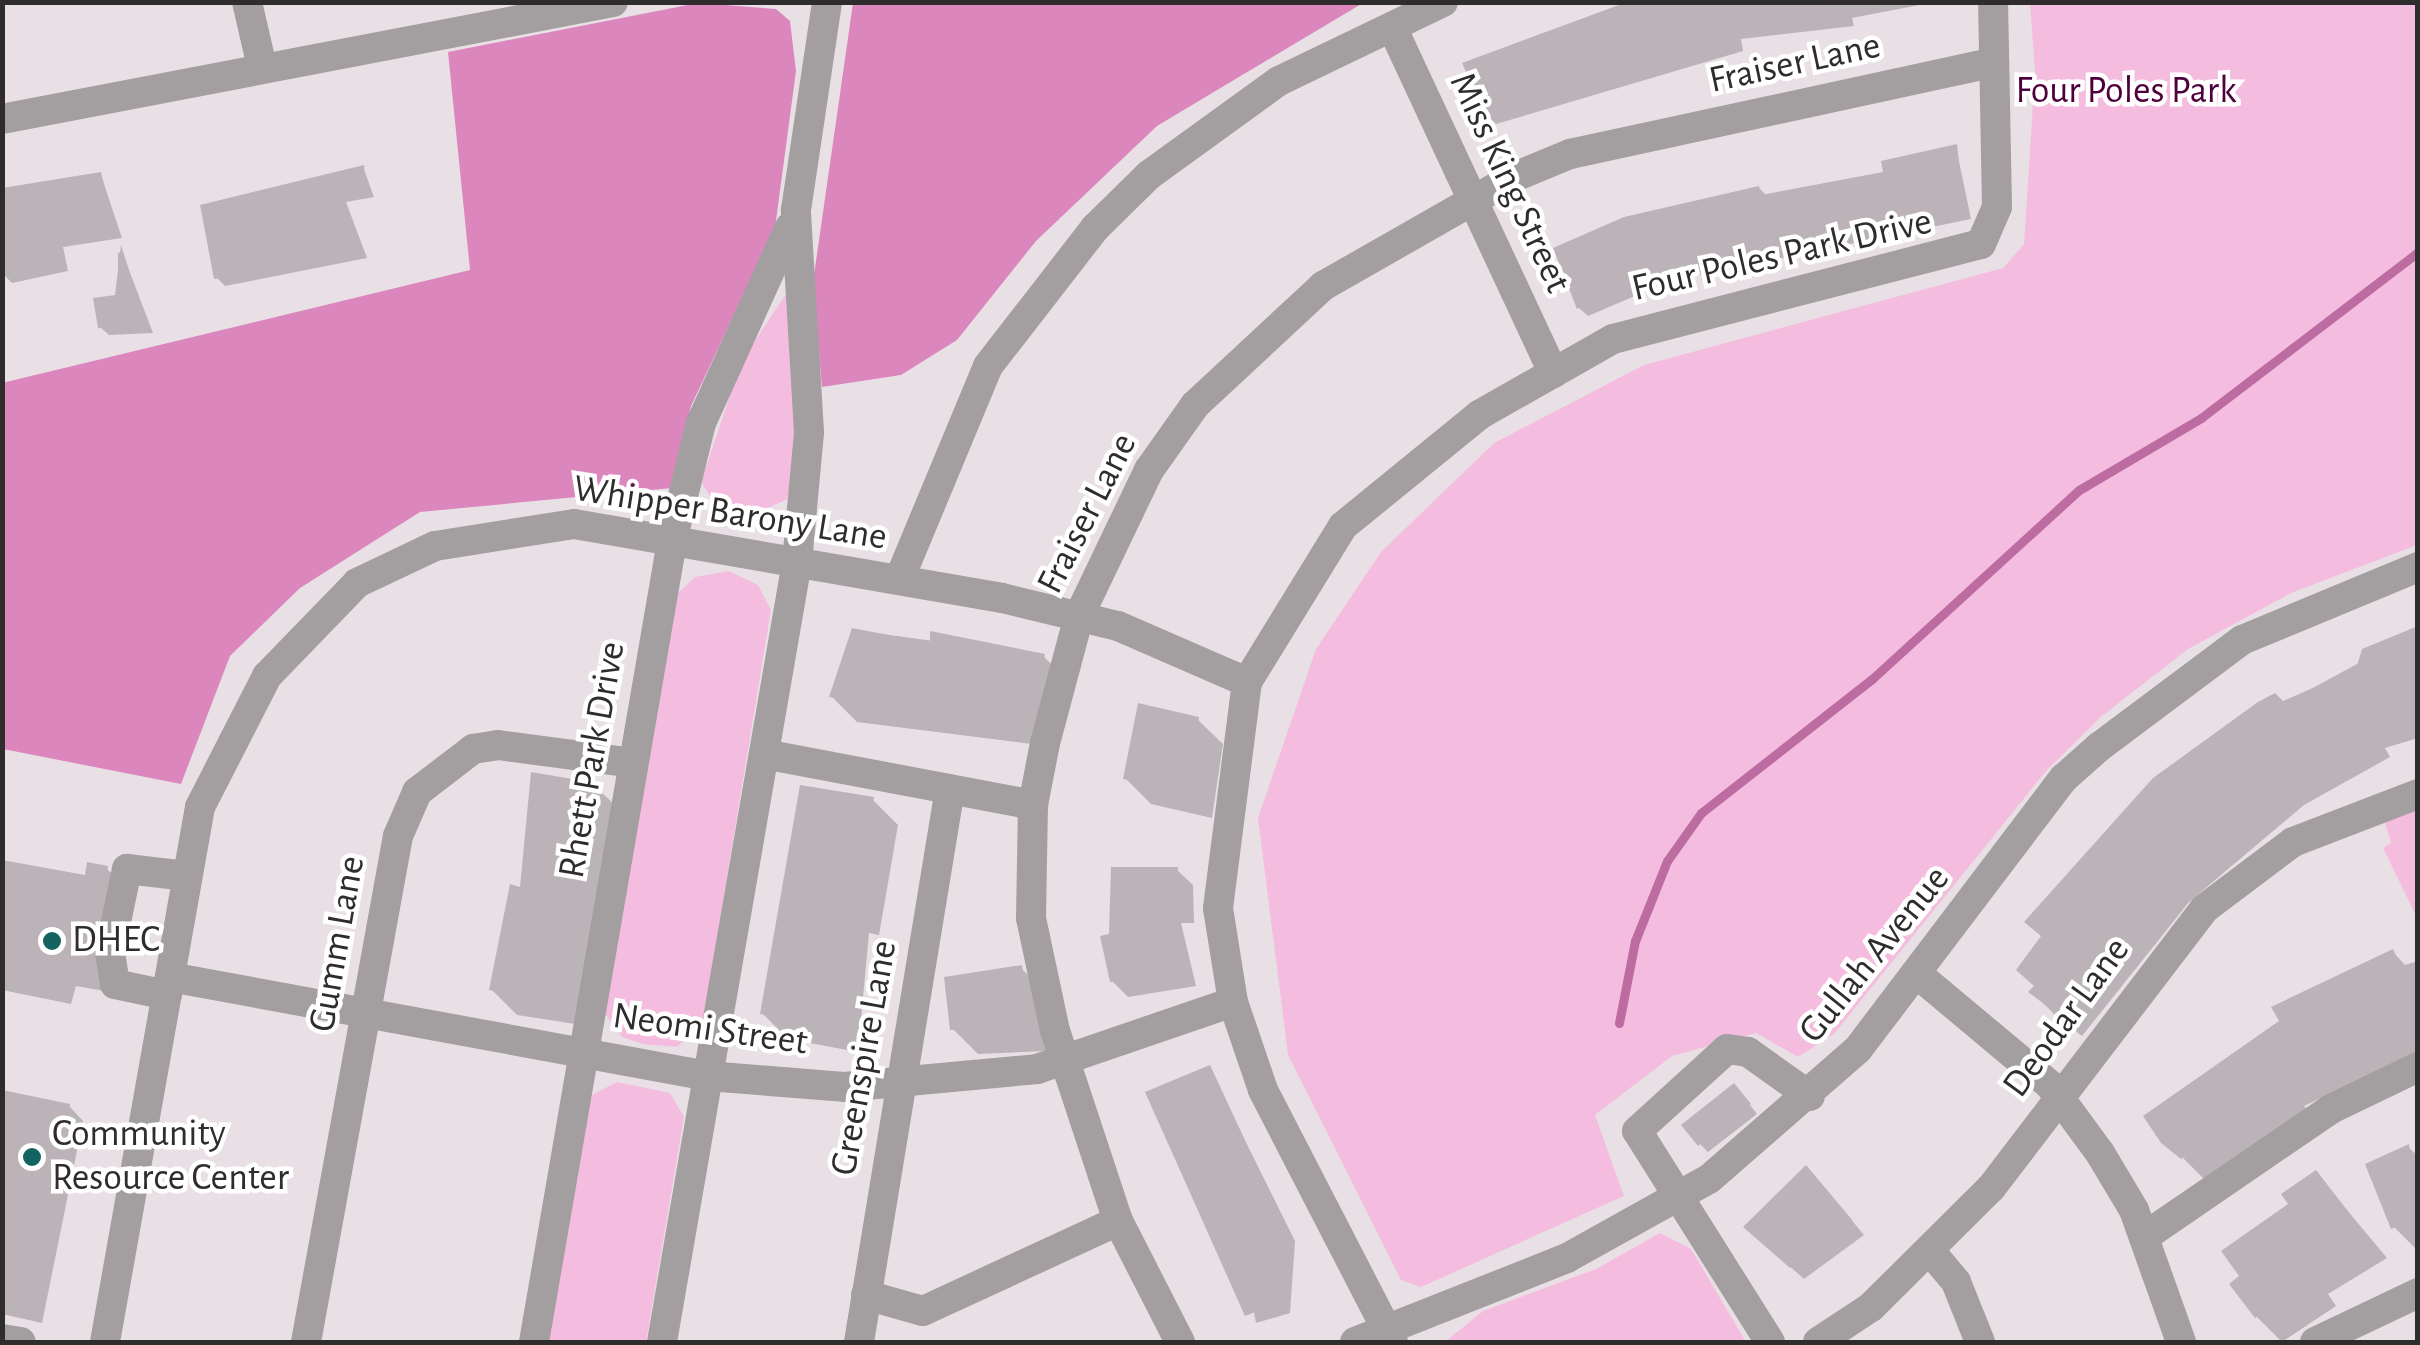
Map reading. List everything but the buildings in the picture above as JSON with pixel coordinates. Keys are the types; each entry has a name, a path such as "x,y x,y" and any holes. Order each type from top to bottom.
{"street":[{"path":"247,2 262,67"},
{"path":"2,118 612,2"},
{"name":"Rhett Park Drive","path":"662,1342 797,562 809,432 796,210 827,2"},
{"path":"899,580 988,366 1095,228 1149,175 1279,81 1442,2"},
{"path":"1992,2 1994,62"},
{"name":"Miss King Street","path":"1392,27 1553,372"},
{"name":"Fraiser Lane","path":"1180,1342 1118,1222 1064,1061 1031,918 1033,805 1079,616 1149,470 1195,406 1323,286 1472,198 1570,154 1994,62"},
{"name":"Four Poles Park Drive","path":"1390,1336 1263,1090 1234,1002 1218,908 1247,682 1342,526 1408,465 1553,372 1683,315 1981,244 1997,207 1994,62"},
{"name":"Rhett Park Drive","path":"534,1342 672,540 701,423 796,210"},
{"name":"Whipper Barony Lane","path":"105,1342 200,807 229,736 309,623 357,583 435,546 500,531 574,524 899,580 1079,616 1247,682"},
{"name":"Gullah Avenue","path":"1355,1342 1390,1336 1566,1258 1680,1196 1810,1096 1916,973 2064,778 2099,747 2242,640 2418,567"},
{"name":"Gumm Lane","path":"306,1342 398,836 417,792 473,749 498,745 634,763"},
{"path":"764,754 1033,805"},
{"name":"Greenspire Lane","path":"859,1342 893,1106 905,1085 950,789"},
{"name":"Deodar Lane","path":"1818,1342 1931,1252 2060,1098 2172,941 2244,874 2352,814 2418,794"},
{"name":"Neomi Street","path":"188,876 127,869 110,951 115,984 168,986 367,1013 708,1076 905,1085 1064,1061 1234,1002"},
{"path":"1916,973 2060,1098 2144,1237 2182,1342"},
{"path":"1770,1342 1638,1125 1727,1049 1748,1052 1810,1096"},
{"path":"2144,1237 2331,1109 2418,1067"},
{"path":"866,1294 924,1312 1118,1222"},
{"path":"1931,1252 1956,1282 1980,1342"},
{"path":"2315,1342 2418,1293"},
{"path":"2,1339 21,1342"}],"green space":[{"name":"Four Poles Park","path":"2030,3 2417,3 2417,545 2291,593 2188,649 2102,716 2046,771 1834,1034 1798,1057 1756,1033 1672,1056 1595,1115 1624,1196 1421,1287 1401,1280 1288,1055 1258,818 1316,649 1381,552 1494,443 1644,365 2003,268 2024,244 2035,72"},
{"path":"786,294 797,463 787,499 741,521 724,517 701,482 742,360"},
{"path":"729,571 758,585 771,610 703,1023 677,1047 643,1044 622,1037 604,1012 678,593 695,577"},
{"path":"2417,804 2417,918 2383,848 2391,843 2383,816"},
{"path":"617,1082 670,1093 684,1117 646,1342 547,1342 588,1097"},
{"path":"1660,1233 1691,1249 1746,1342 1445,1342 1483,1311 1596,1269"}],"shaded area":[{"path":"698,3 776,9 790,21 796,71 775,228 691,406 672,488 420,512 300,588 230,656 181,784 3,749 2,383 470,270 448,52"},
{"path":"853,3 1363,3 1157,126 1036,241 957,340 901,375 822,387 813,282"}],"waterway":[{"path":"1619,1023 1635,941 1667,861 1701,813 1872,679 2079,490 2201,418 2418,252"}],"place":[{"name":"DHEC","path":"52,941"},
{"name":"Community Resource Center","path":"32,1157"}]}
